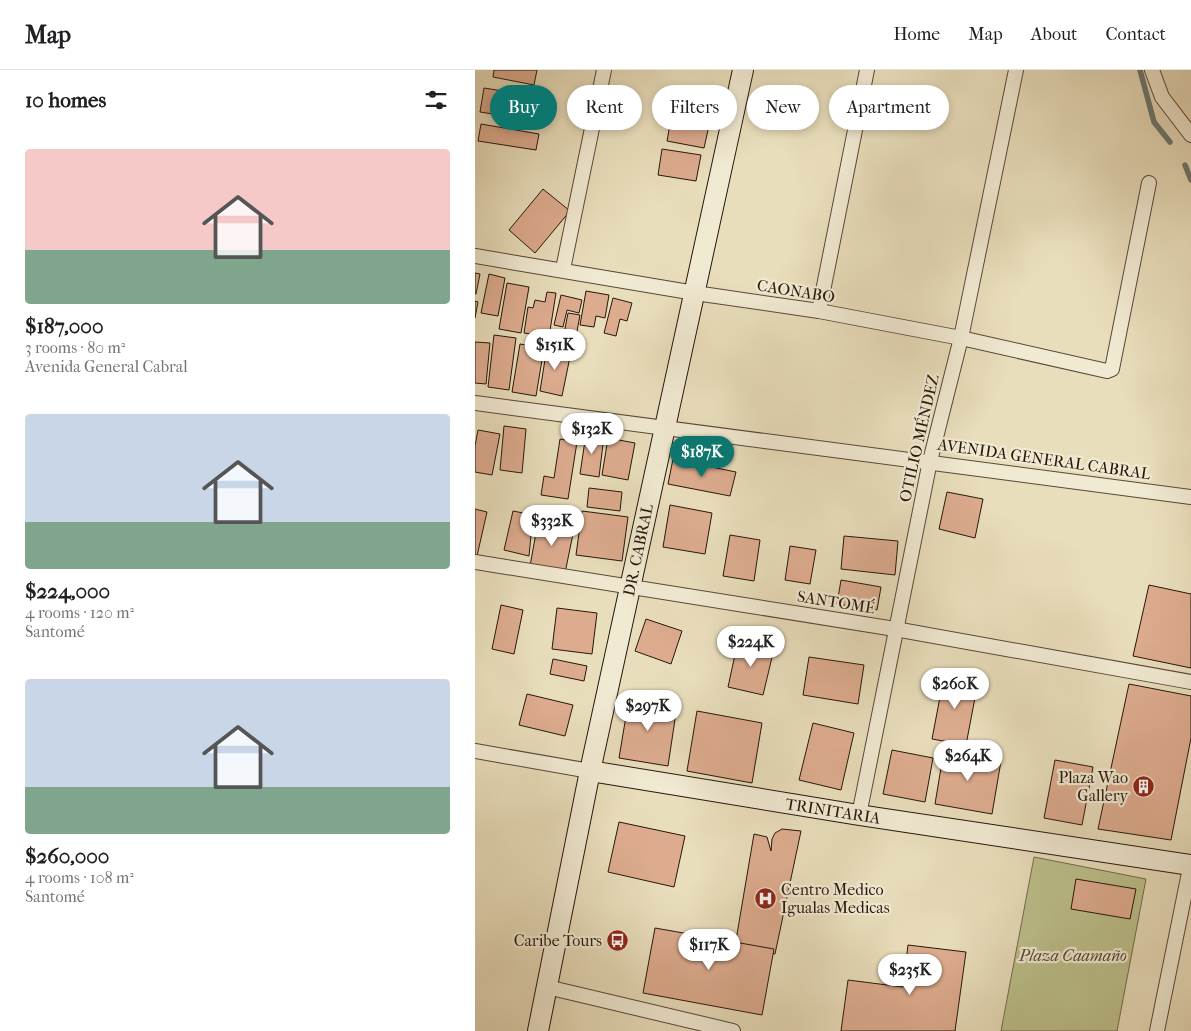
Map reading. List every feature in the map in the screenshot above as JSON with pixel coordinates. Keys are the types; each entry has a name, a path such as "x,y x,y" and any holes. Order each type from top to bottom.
{"street":[{"path":"563,269 604,70"},
{"name":"DR. CABRAL","path":"538,1031 590,771 743,70"},
{"path":"819,311 867,70"},
{"name":"OTILIO MÉNDEZ","path":"859,816 930,461 961,338 1017,70"},
{"path":"1152,70 1162,98 1191,135"},
{"name":"CAONABO","path":"475,256 563,269 695,293 819,311 961,338 1110,370 1112,369 1149,182"},
{"name":"AVENIDA GENERAL CABRAL","path":"475,403 930,461 1191,497"},
{"name":"SANTOMÉ","path":"475,562 895,629 1191,682"},
{"name":"TRINITARIA","path":"475,750 859,816 1191,864"},
{"path":"1157,1031 1191,864"},
{"path":"547,987 733,1031"}],"green space":[{"name":"Plaza Caamaño","path":"1034,857 1146,879 1117,1031 1001,1031"}],"building":[{"path":"494,70 537,70 534,85 493,77"},
{"path":"484,88 490,89 490,114 480,112"},
{"path":"481,124 490,126 490,130 516,130 539,134 536,150 478,141"},
{"path":"669,130 708,130 704,148 667,141"},
{"path":"662,149 701,155 696,181 658,175"},
{"path":"543,189 570,211 535,253 509,230"},
{"path":"475,273 480,274 476,294 475,294"},
{"path":"489,274 505,278 498,316 481,313"},
{"path":"507,283 529,287 521,333 499,329"},
{"path":"586,291 609,295 605,318 596,316 594,327 580,325"},
{"path":"547,292 556,293 549,337 524,333 528,307 533,308 535,300 545,302"},
{"path":"561,295 582,300 579,313 567,310 563,327 554,325"},
{"path":"613,298 632,303 627,321 620,319 616,336 604,333"},
{"path":"475,301 478,302 475,318"},
{"path":"568,313 580,315 576,337 564,334"},
{"path":"494,335 516,338 509,390 488,387"},
{"path":"475,342 490,343 486,384 475,383"},
{"path":"520,344 544,348 536,396 512,392"},
{"path":"547,347 571,352 562,396 540,391"},
{"path":"504,426 526,429 522,473 500,470"},
{"path":"478,430 500,434 492,475 475,472 475,446"},
{"path":"586,434 604,436 599,477 580,474"},
{"path":"608,438 635,443 628,480 602,475"},
{"path":"560,439 577,442 568,499 541,495 544,476 554,478"},
{"path":"673,459 736,472 730,496 668,484"},
{"path":"589,488 622,492 620,511 587,507"},
{"path":"947,492 983,499 975,538 939,529"},
{"path":"670,505 712,513 705,554 663,547"},
{"path":"475,509 487,512 477,556 475,555"},
{"path":"513,511 533,515 529,556 504,550"},
{"path":"582,511 628,517 622,561 576,555"},
{"path":"538,522 574,529 565,573 530,566"},
{"path":"730,535 760,540 754,581 723,576"},
{"path":"844,536 898,541 895,575 841,569"},
{"path":"790,546 816,550 810,584 785,580"},
{"path":"841,580 881,587 877,610 837,604"},
{"path":"1149,585 1191,594 1191,668 1133,656"},
{"path":"501,605 523,610 514,654 492,649"},
{"path":"557,608 597,613 592,654 552,649"},
{"path":"646,619 682,631 671,664 635,651"},
{"path":"738,641 774,649 763,695 728,687"},
{"path":"809,657 864,665 858,704 803,695"},
{"path":"553,659 587,666 584,681 550,674"},
{"path":"944,676 978,682 966,745 932,739"},
{"name":"Plaza Wao Gallery","path":"1129,684 1191,696 1191,738 1171,840 1098,829"},
{"path":"527,694 573,705 565,736 519,725"},
{"path":"629,698 677,706 668,766 619,758"},
{"path":"697,711 762,723 752,783 687,771"},
{"path":"813,723 854,733 841,790 799,780"},
{"path":"892,750 933,758 925,802 883,794"},
{"path":"944,750 1001,761 992,814 935,804"},
{"path":"1055,760 1093,767 1082,825 1044,818"},
{"path":"619,822 685,836 674,887 608,872"},
{"name":"Centro Medico Igualas Medicas","path":"782,829 801,831 775,954 735,946 754,834 767,837 771,851 772,839 775,833"},
{"path":"1076,879 1136,889 1130,919 1071,909"},
{"path":"655,928 774,949 762,1015 643,993"},
{"path":"908,945 966,952 955,1031 841,1031 848,980 903,987"}],"waterway":[{"path":"1140,70 1154,122 1170,142"},
{"path":"1185,165 1191,180"}],"place":[{"name":"Plaza Wao Gallery","path":"1144,786"},
{"name":"Centro Medico Igualas Medicas","path":"765,898"},
{"name":"Caribe Tours","path":"618,940"}]}
